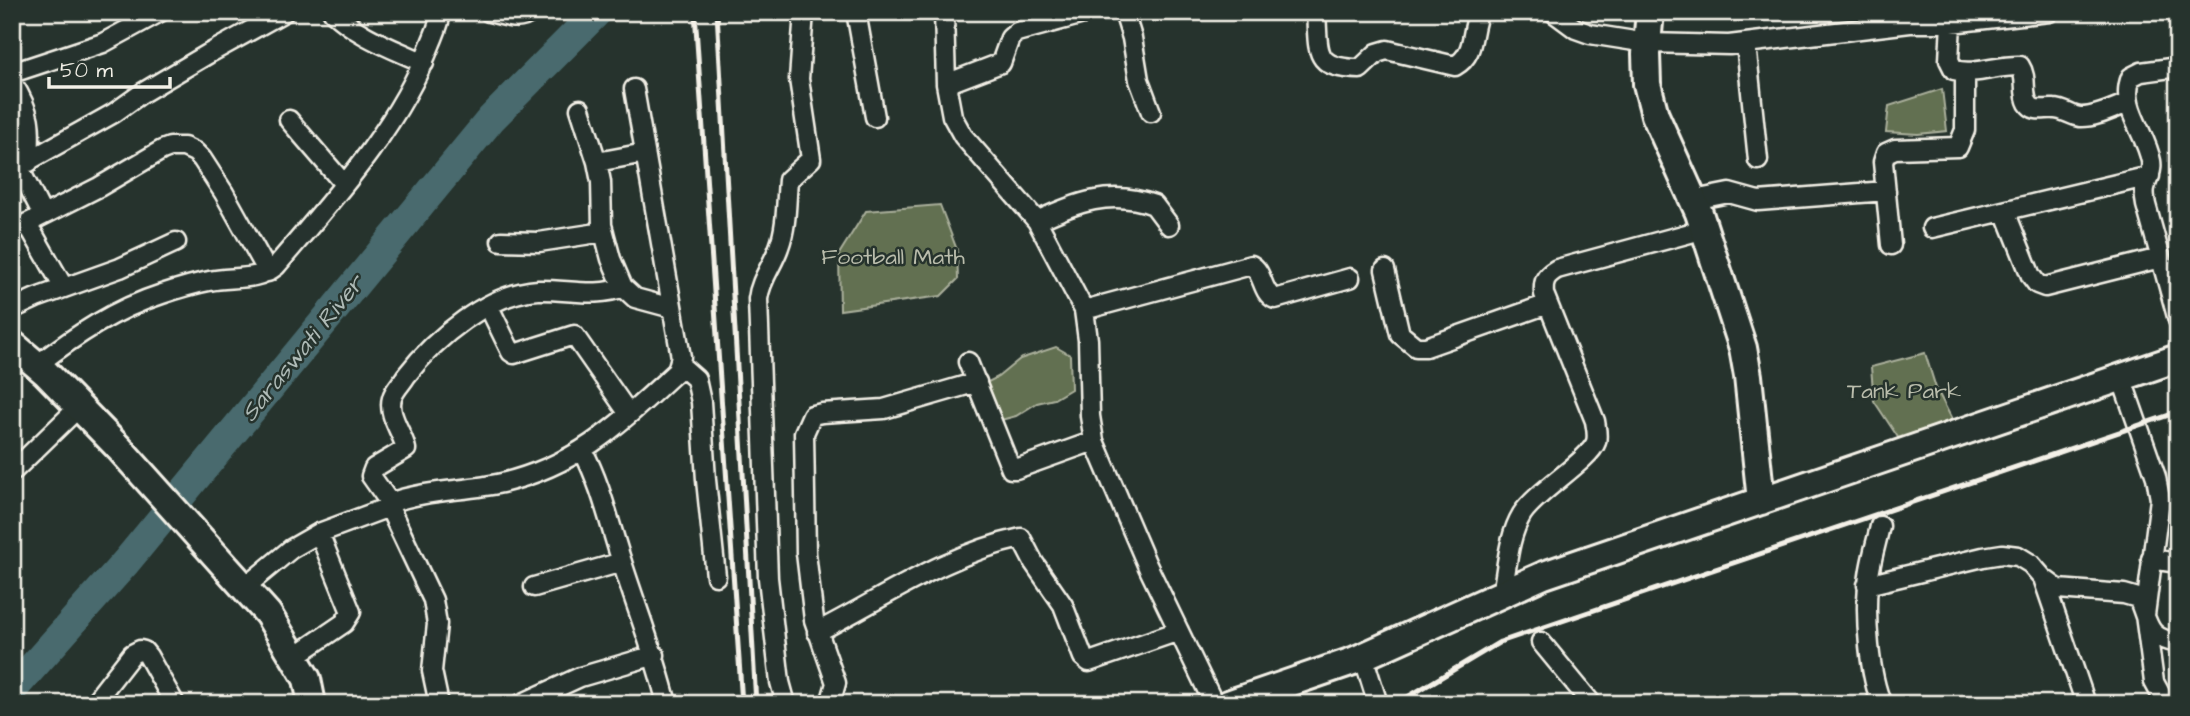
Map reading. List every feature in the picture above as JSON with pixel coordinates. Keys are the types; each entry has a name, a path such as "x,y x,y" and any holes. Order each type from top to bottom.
{"main road":[{"path":"1650,12 1647,84 1655,115 1705,229 1743,348 1761,501"},
{"path":"12,344 37,365 119,448 268,614 307,679 312,704"},
{"path":"1228,704 1363,656 1544,575 2178,358"}],"street":[{"path":"12,73 103,43 160,12"},
{"path":"20,166 114,113 187,66 284,12"},
{"path":"333,12 385,47 424,63"},
{"path":"37,365 72,338 132,305 211,281 251,277 268,272 344,184 382,132 424,63 440,12"},
{"path":"489,12 516,18 531,12"},
{"path":"786,704 777,657 768,578 758,299 759,290 784,233 788,180 811,159 799,79 804,12"},
{"path":"856,12 875,117"},
{"path":"944,12 946,85 957,127 1037,222 1084,310 1088,340 1090,416 1094,440 1137,543 1214,704"},
{"path":"946,85 1001,63 1010,38 1017,32 1091,12"},
{"path":"1124,12 1132,38 1139,80 1151,112"},
{"path":"1316,12 1319,54 1324,61 1331,65 1360,69 1377,53 1387,50 1455,66 1465,60 1469,52 1479,12"},
{"path":"1553,12 1576,29 1590,34 1647,43 1746,44 1910,18 1951,23 2049,12"},
{"path":"1951,23 1949,61 1954,70 1965,73 2010,65 2020,66 2025,74 2027,101 2032,107 2039,110 2060,110 2076,117 2085,117 2129,103"},
{"path":"1746,44 1758,160"},
{"path":"2178,67 2141,72 2131,77 2127,88 2129,103 2152,163 2145,189 2146,205 2178,320"},
{"path":"1891,245 1884,162 1886,153 1895,149 1958,146 1965,130 1965,73"},
{"path":"12,82 29,114 20,166 28,223 64,288"},
{"path":"245,587 291,549 319,533 390,505 503,482 538,471 583,451 677,370 681,357 634,89"},
{"path":"580,109 601,181 604,232 611,259 623,287 635,298 672,308"},
{"path":"289,120 344,184"},
{"path":"28,223 121,175 162,150 184,147 195,152 213,174 268,272"},
{"path":"597,162 645,153"},
{"path":"1932,228 2150,176"},
{"path":"1694,200 1729,193 1758,201 1886,191"},
{"path":"1037,222 1068,206 1091,199 1123,197 1154,205 1169,225"},
{"path":"2004,211 2031,276 2037,284 2045,287 2160,258"},
{"path":"1502,594 1514,529 1521,516 1541,492 1588,454 1596,444 1595,421 1548,304 1543,283 1547,274 1556,269 1705,229"},
{"path":"501,241 539,242 604,232"},
{"path":"12,309 121,268 176,242"},
{"path":"1084,310 1251,265 1257,269 1268,295 1275,299 1350,278"},
{"path":"1385,270 1400,334 1416,347 1426,347 1548,304"},
{"path":"439,704 432,671 437,613 390,505 371,476 374,468 406,449 391,409 392,395 434,343 458,325 517,293 538,290 608,292 623,287"},
{"path":"489,307 514,354 565,336 575,336 629,414"},
{"path":"968,362 1011,469 1094,440"},
{"path":"680,365 696,379 701,402 716,576"},
{"path":"2121,377 2160,499 2145,614 2158,703"},
{"path":"830,704 836,682 817,632 811,605 806,553 804,433 807,422 812,415 884,409 977,382"},
{"path":"12,472 78,408"},
{"path":"583,451 603,497 622,562 655,655 667,704"},
{"path":"1880,526 1867,585 1870,657 1882,704"},
{"path":"294,657 344,623 351,612 319,533"},
{"path":"817,632 916,577 949,562 1021,538 1034,563 1063,605 1083,657 1089,662 1179,631"},
{"path":"1867,585 2002,554 2018,556 2031,564 2043,578 2058,589 2124,594 2138,598 2151,632 2162,640 2178,643"},
{"path":"2151,559 2178,563"},
{"path":"534,587 622,562"},
{"path":"2043,578 2086,704"},
{"path":"1541,642 1592,704"},
{"path":"93,704 132,654 140,650 145,651 175,704"},
{"path":"521,704 580,677 655,655"},
{"path":"1363,656 1378,704"}],"green space":[{"path":"1942,89 1947,131 1918,134 1886,132 1889,106"},
{"name":"Football Math","path":"940,205 957,250 958,279 941,296 840,310 839,254 866,211"},
{"path":"1056,347 1070,355 1071,389 1054,399 1037,403 1016,416 997,421 980,386 998,377 1020,359"},
{"name":"Tank Park","path":"1925,353 1936,388 1954,423 1907,451 1874,401 1871,367"}],"waterway":[{"name":"Saraswati River","path":"12,690 126,562 491,119 597,12"}],"railway":[{"path":"695,12 742,704"},
{"path":"717,12 756,704"},
{"path":"1396,704 1500,642 2178,412"}]}
